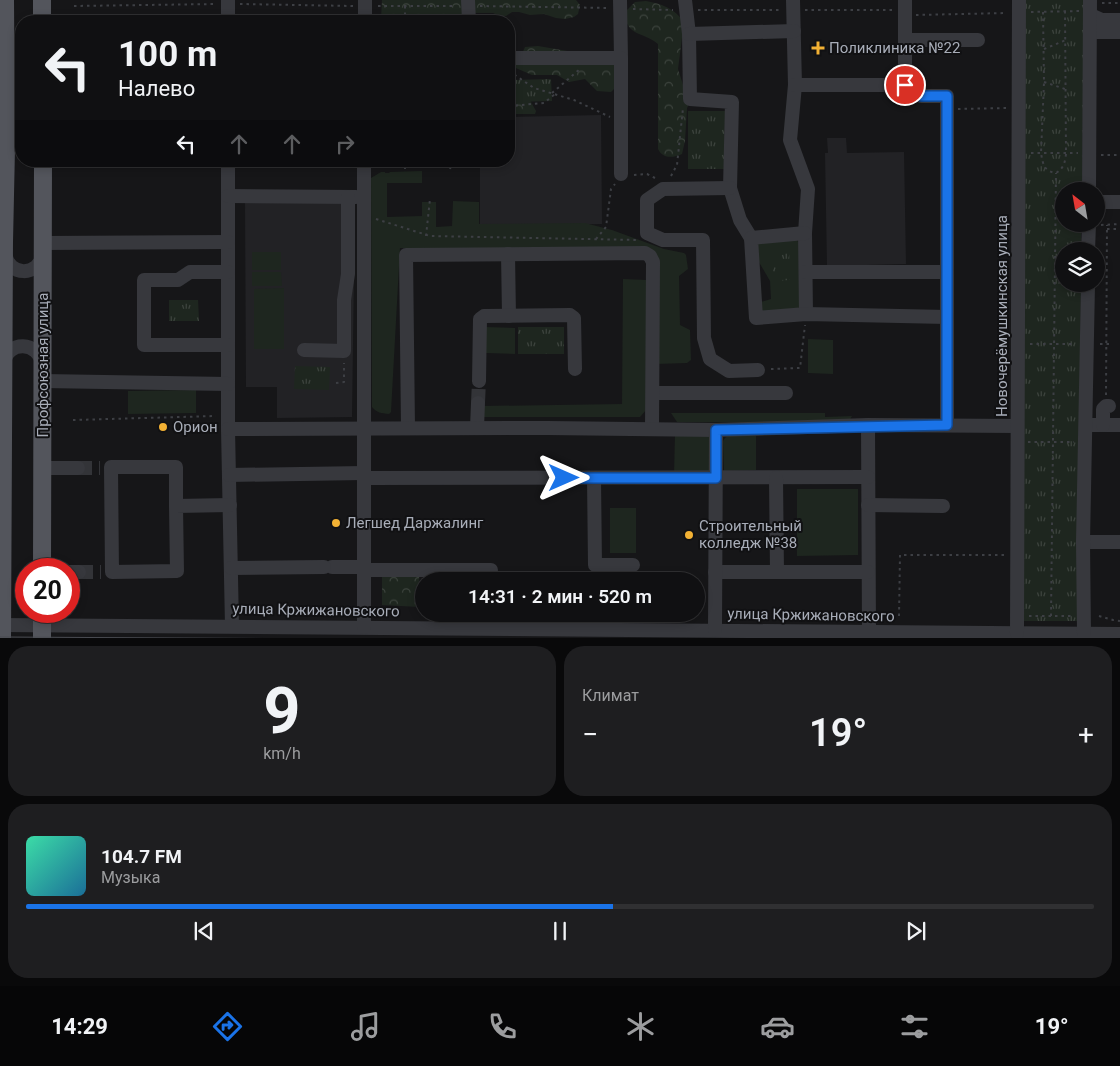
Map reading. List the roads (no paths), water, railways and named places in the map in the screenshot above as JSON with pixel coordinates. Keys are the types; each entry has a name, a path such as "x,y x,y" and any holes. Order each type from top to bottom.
{"main road":[{"path":"2,629 1,468 6,148 3,66 5,0"},
{"path":"42,0 42,15"},
{"name":"Профсоюзная улица","path":"42,558 44,167"}],"street":[{"path":"365,0 365,15"},
{"path":"468,0 468,15"},
{"path":"620,0 621,174"},
{"path":"685,0 689,34 690,99 732,102 730,188 740,220 751,238 756,318 806,314 947,317"},
{"path":"793,0 795,85 790,140 808,189 806,314"},
{"path":"905,0 905,85"},
{"path":"228,2 228,15"},
{"name":"Новочерёмушкинская улица","path":"1017,633 1019,6"},
{"path":"1093,6 1102,20 1120,20"},
{"path":"1090,182 1094,154 1090,32 1093,6"},
{"path":"689,34 794,31"},
{"path":"1090,32 1120,32"},
{"path":"905,40 978,40"},
{"path":"515,58 621,58"},
{"path":"795,85 905,85 921,96 947,96 947,425"},
{"path":"228,167 228,422 232,626"},
{"path":"364,167 364,627"},
{"path":"730,188 663,189 647,200 647,233 663,240 703,240 704,338 710,359 729,372 758,370"},
{"path":"228,196 364,197"},
{"path":"304,350 344,351 344,300 348,274 348,197"},
{"path":"1105,202 1120,202"},
{"path":"751,238 806,233"},
{"path":"3,246 8,263 16,270 26,272 36,267 42,258 43,248 228,242"},
{"path":"508,254 509,316"},
{"path":"408,428 406,255 645,254 650,256 653,262 652,429"},
{"path":"228,272 190,272 178,280 144,280 144,345 228,345"},
{"path":"806,272 947,272"},
{"path":"1084,634 1083,542 1088,292"},
{"path":"479,381 480,319 484,316 570,315 574,318 575,369"},
{"path":"3,375 5,359 11,350 26,346 36,350 42,359 42,373 228,384"},
{"path":"653,393 786,393"},
{"path":"1103,425 1103,409 1107,402"},
{"path":"477,428 478,403"},
{"path":"228,422 364,428 716,430 868,425 1017,426"},
{"path":"868,425 869,632"},
{"path":"1086,425 1120,425"},
{"path":"715,630 716,430"},
{"path":"106,467 176,467 176,506 176,572 106,572 106,467"},
{"path":"43,468 78,468"},
{"path":"229,475 594,478 868,477"},
{"path":"594,478 595,565 633,565"},
{"path":"776,478 777,572"},
{"path":"868,505 943,506"},
{"path":"176,506 230,506"},
{"path":"1083,542 1120,542"},
{"path":"231,568 328,567 492,570"},
{"path":"715,572 868,572"},
{"name":"улица Кржижановского","path":"2,629 42,625 364,627 663,634 715,630 962,635 1017,633 1120,634"}],"tunnel":[{"path":"478,403 479,381"},
{"path":"78,468 100,468"},
{"path":"80,572 101,572"}],"tram line":[{"path":"0,637 175,638"}],"place":[{"name":"Поликлиника №22","path":"818,48"},
{"name":"Орион","path":"163,427"},
{"name":"Легшед Даржалинг","path":"336,523"},
{"name":"Строительный колледж №38","path":"689,535"}]}
